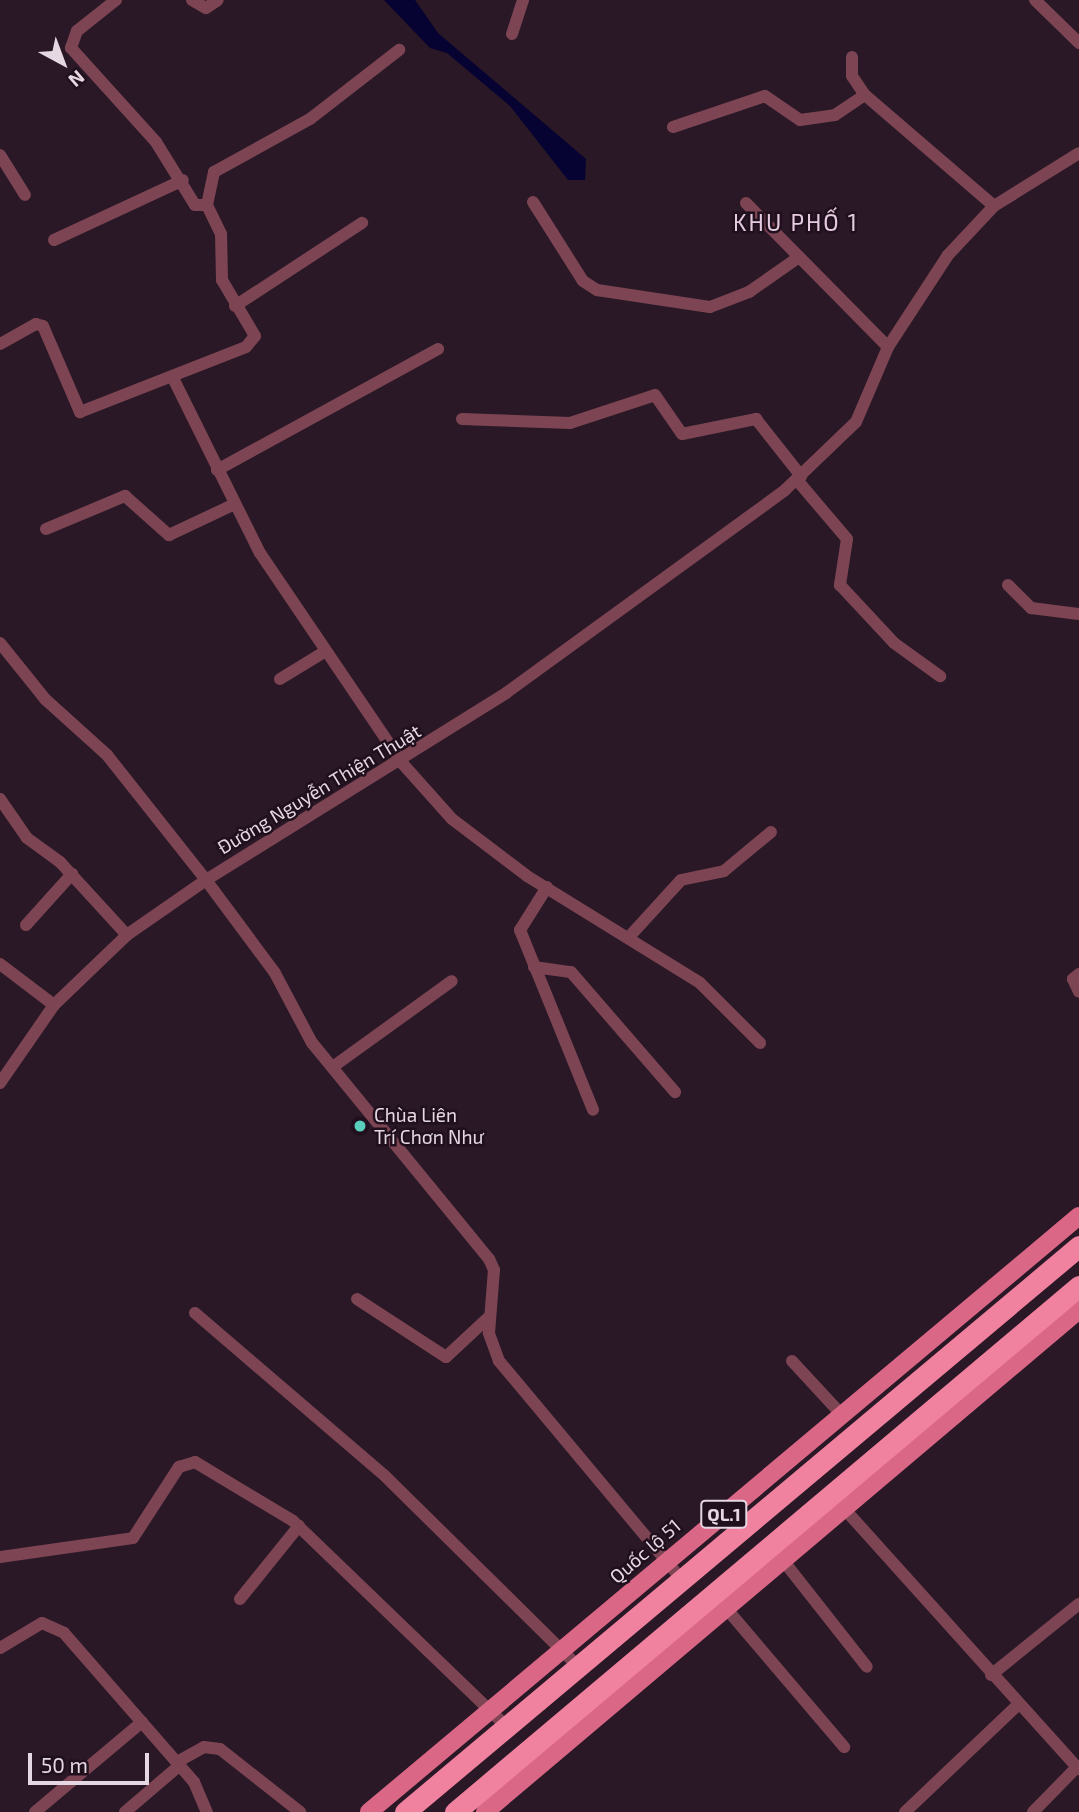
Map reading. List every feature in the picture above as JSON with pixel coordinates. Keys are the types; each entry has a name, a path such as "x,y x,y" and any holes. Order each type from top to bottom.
{"highway":[{"name":"QL.1","path":"405,1812 1079,1246"},
{"path":"455,1812 839,1502 1079,1286"}],"main road":[{"name":"Quốc lộ 51","path":"369,1812 1079,1216"},
{"path":"485,1812 782,1559 839,1502 1079,1310"}],"street":[{"path":"116,0 77,31 71,48 183,180 195,205 207,205"},
{"path":"192,0 206,8 218,0"},
{"path":"512,34 523,0"},
{"path":"1037,1 1079,43"},
{"path":"0,344 36,324 43,326 79,412 173,377 253,342 256,336 235,306 222,280 221,234 207,205 214,172 310,119 399,50"},
{"path":"852,57 852,76 865,95 994,206"},
{"path":"673,127 765,96 800,120 835,115 865,95"},
{"name":"Đường Nguyễn Thiện Thuật","path":"683,1581 499,1361 490,1316 489,1259 301,1028 275,973 206,880 402,763 799,478 856,422 888,347 933,273 994,206 1079,153"},
{"path":"0,155 25,195"},
{"path":"54,240 183,180"},
{"path":"533,202 583,281 597,290 710,307 749,292 799,257"},
{"path":"746,203 888,347"},
{"path":"235,306 362,223"},
{"path":"217,470 438,349"},
{"path":"173,377 234,504 324,652 402,763 452,819 547,887 700,983 760,1043"},
{"path":"462,419 570,423 655,395 682,434 756,419 847,539 840,585 894,643 940,676"},
{"path":"46,529 125,496 169,535 234,504"},
{"path":"1008,585 1031,608 1079,614"},
{"path":"0,643 45,699 101,748 206,880 127,935 54,1005 5,1066 0,1083"},
{"path":"280,678 324,652"},
{"path":"0,799 27,838 72,874 127,935"},
{"path":"629,937 681,880 724,871 771,832"},
{"path":"26,925 72,874"},
{"path":"547,887 520,930 593,1110"},
{"path":"0,964 54,1005"},
{"path":"534,967 571,972 675,1092"},
{"path":"1079,974 1073,979 1079,992"},
{"path":"334,1066 452,981"},
{"path":"357,1299 446,1357 490,1316"},
{"path":"195,1313 385,1476 579,1667"},
{"path":"792,1361 841,1415"},
{"path":"0,1557 133,1538 186,1462 241,1488 299,1526 507,1727"},
{"path":"839,1502 991,1675 1078,1768 1033,1812"},
{"path":"240,1599 299,1526"},
{"path":"782,1559 867,1667"},
{"path":"991,1675 1079,1604"},
{"path":"725,1607 844,1747"},
{"path":"0,1648 27,1629 54,1626 178,1763 207,1812"},
{"path":"905,1812 1019,1704"},
{"path":"35,1812 142,1721"},
{"path":"125,1812 178,1763 204,1747 220,1749 300,1812"}],"shaded area":[{"path":"384,0 415,0 438,33 586,159 585,180 568,180 510,106 447,53 430,48"}],"place":[{"name":"Chùa Liên Trí Chơn Như","path":"360,1126"}],"district":[{"name":"KHU PHỐ 1","path":"796,222"}]}
